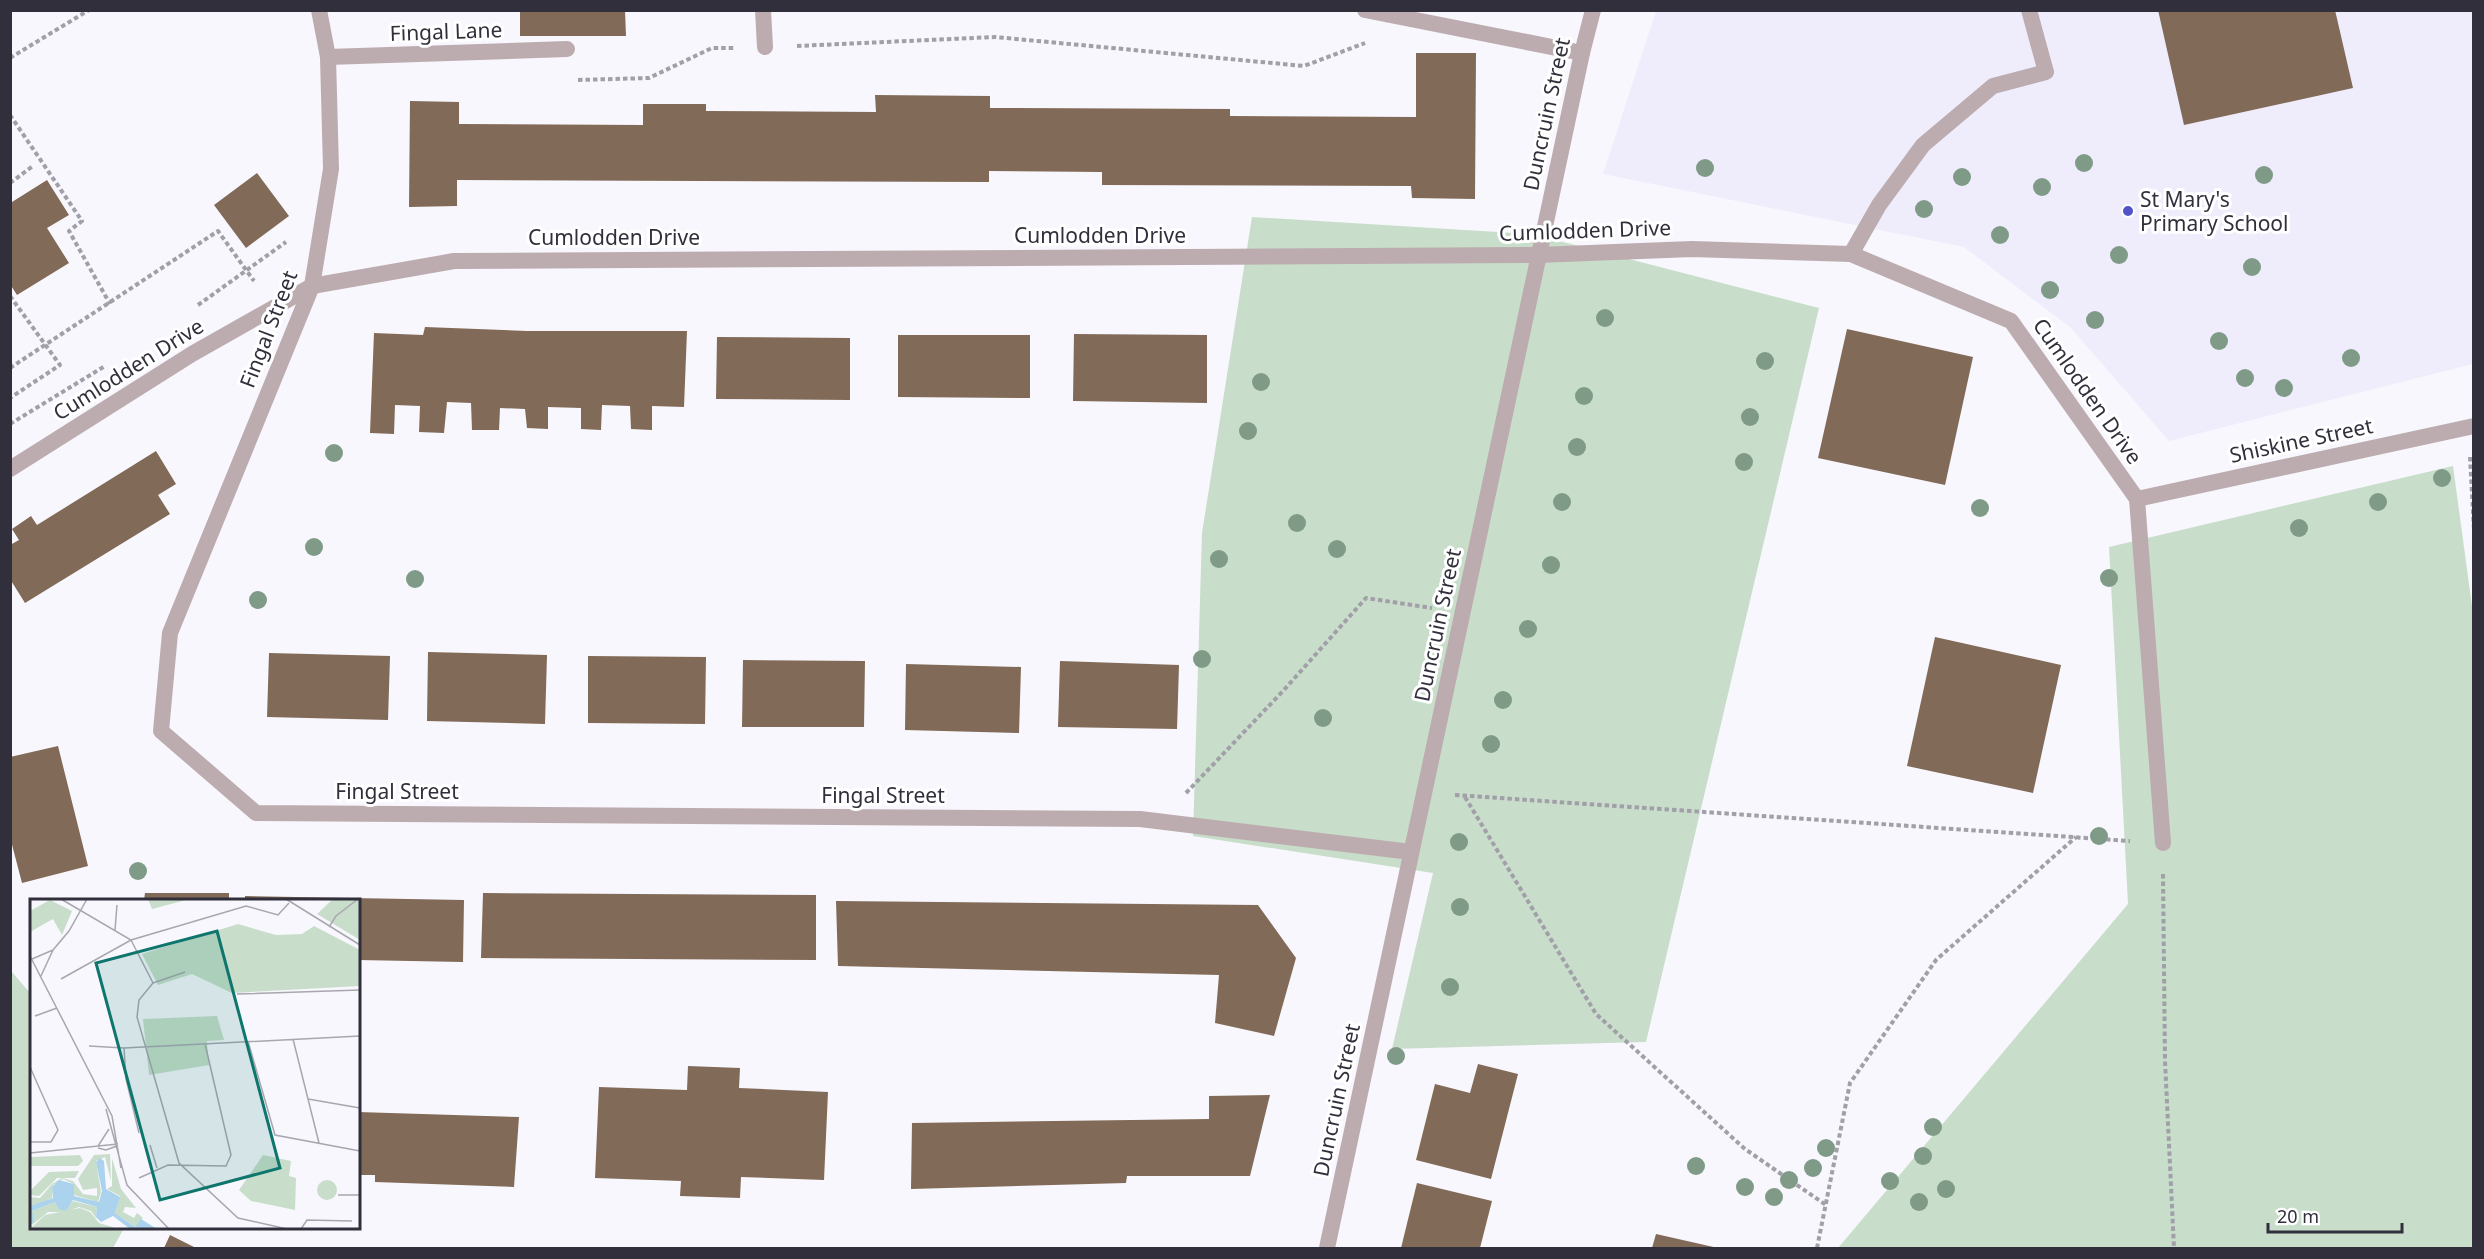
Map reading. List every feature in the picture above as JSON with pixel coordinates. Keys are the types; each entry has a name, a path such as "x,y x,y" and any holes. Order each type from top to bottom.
{"street":[{"name":"Fingal Street","path":"319,10 328,57 331,169 312,286 170,633 161,731 256,813 1140,819 1411,852"},
{"path":"763,10 765,47"},
{"path":"1365,10 1582,53"},
{"name":"Duncruin Street","path":"1327,1248 1538,255 1593,10"},
{"path":"1851,254 1879,205 1923,145 1993,86 2046,72 2029,10"},
{"name":"Fingal Lane","path":"328,57 567,49"},
{"name":"Cumlodden Drive","path":"10,469 192,354 312,286 454,261 1538,255 1692,249 1851,254 2011,321 2137,499"},
{"name":"Shiskine Street","path":"2137,499 2471,426"},
{"path":"2137,499 2163,843"}],"path":[{"path":"10,58 89,10"},
{"path":"566,80 649,78 712,48 995,37 1304,66 1368,42"},
{"path":"10,114 82,221 69,231 110,304"},
{"path":"10,183 33,166"},
{"path":"198,305 323,215"},
{"path":"10,368 218,231 273,308"},
{"path":"10,296 60,365 10,398"},
{"path":"10,424 105,366"},
{"path":"2471,426 2474,530"},
{"path":"1159,821 1283,691 1366,598 1462,613"},
{"path":"1424,793 2163,843 2165,1061 2174,1248"},
{"path":"1465,796 1596,1014 1745,1149 1826,1205"},
{"path":"1817,1248 1850,1083 1936,960 2076,837"}],"shaded area":[{"name":"St Mary's Primary School","path":"1656,11 2473,11 2473,364 2169,441 2071,328 1964,247 1603,174"}],"green space":[{"path":"1252,217 1532,234 1819,308 1646,1042 1392,1049 1433,873 1193,836 1202,533"},
{"path":"2453,466 2474,621 2473,1248 1838,1248 2128,904 2109,547"},
{"path":"11,971 30,993 30,1229 123,1229 113,1248 11,1248"}],"building":[{"path":"520,10 625,10 626,36 520,36"},
{"path":"2158,10 2335,10 2353,88 2184,125"},
{"path":"1416,53 1476,53 1475,199 1412,198 1411,186 1102,185 1102,172 989,171 989,182 457,180 457,206 409,207 410,101 459,102 459,124 643,125 643,104 706,104 706,111 876,112 875,95 990,96 990,108 1230,109 1230,116 1416,117"},
{"path":"257,173 289,216 246,248 214,205"},
{"path":"47,180 69,215 47,228 69,263 17,295 10,284 10,200 12,202"},
{"path":"425,327 527,331 687,331 684,407 652,406 652,430 631,429 630,406 602,405 601,430 581,429 581,408 548,407 548,429 527,428 525,409 500,408 499,430 472,430 471,403 447,402 444,433 419,432 420,406 395,405 394,434 370,433 374,333 423,335"},
{"path":"1847,329 1973,357 1945,485 1818,458"},
{"path":"1074,334 1207,335 1207,403 1073,401"},
{"path":"898,335 1030,335 1030,398 898,397"},
{"path":"717,337 850,338 850,400 716,399"},
{"path":"156,451 176,484 158,495 170,514 25,603 10,579 10,545 19,540 12,529 31,516 37,525"},
{"path":"1935,637 2061,665 2033,793 1907,766"},
{"path":"428,652 547,655 545,724 427,721"},
{"path":"269,653 390,656 388,720 267,717"},
{"path":"588,656 706,657 705,724 588,723"},
{"path":"743,660 865,661 864,727 742,727"},
{"path":"1060,661 1179,665 1177,729 1058,727"},
{"path":"906,664 1021,667 1019,733 905,730"},
{"path":"58,746 88,866 22,883 10,837 10,757"},
{"path":"145,893 229,893 229,899 144,899"},
{"path":"483,893 816,895 816,960 481,958"},
{"path":"245,896 464,900 463,962 360,960 360,899 245,899"},
{"path":"836,901 1258,905 1296,958 1274,1036 1215,1023 1219,975 838,966"},
{"path":"1478,1064 1518,1074 1491,1179 1416,1160 1435,1084 1470,1093"},
{"path":"688,1066 740,1068 739,1088 828,1092 824,1180 741,1177 740,1198 680,1196 681,1181 595,1178 599,1087 687,1090"},
{"path":"1270,1095 1250,1176 1127,1176 1126,1183 911,1189 912,1123 1209,1119 1209,1096"},
{"path":"360,1112 519,1117 514,1187 375,1182 375,1175 360,1175"},
{"path":"1417,1183 1492,1201 1480,1248 1401,1248"},
{"path":"1656,1234 1718,1248 1652,1248"},
{"path":"170,1235 196,1248 164,1248"}],"place":[{"name":"St Mary's Primary School","path":"2128,211"}]}
